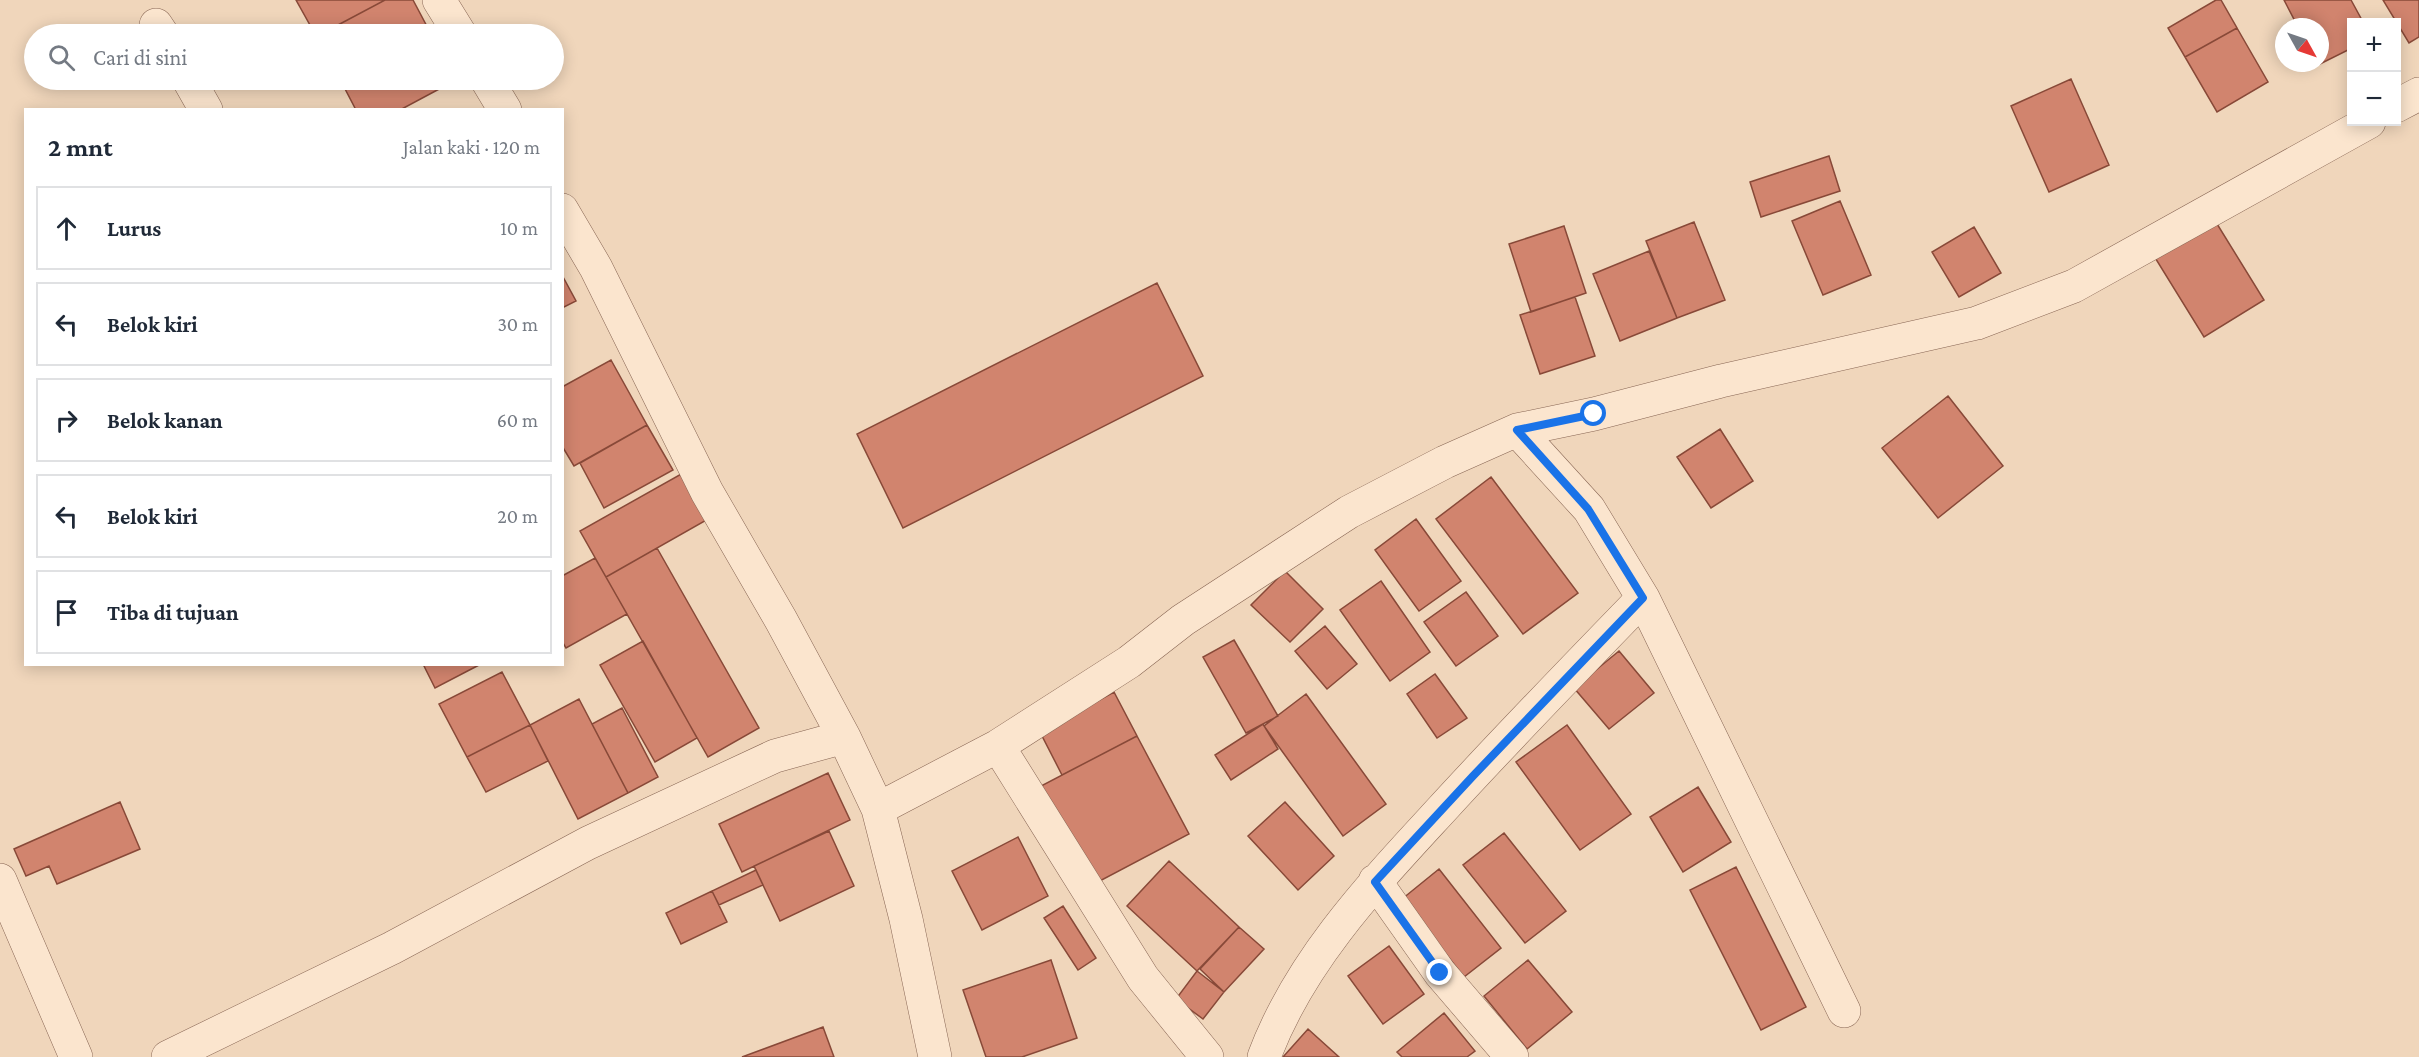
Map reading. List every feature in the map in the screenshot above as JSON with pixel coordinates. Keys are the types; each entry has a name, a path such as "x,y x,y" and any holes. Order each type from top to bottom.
{"street":[{"path":"439,0 454,24"},
{"path":"195,90 205,108"},
{"path":"493,90 505,108"},
{"path":"2401,104 2419,94"},
{"path":"878,808 998,746 1129,662 1183,620 1349,512 1445,462 1517,430 1594,414 1720,381 1977,323 2074,286 2362,126"},
{"path":"564,213 596,268 707,492 781,620 844,737 878,808 906,919 935,1057"},
{"path":"1517,430 1588,509 1643,598 1844,1011"},
{"path":"1264,1057 1297,990 1332,934 1375,882 1473,776 1643,598"},
{"path":"168,1057 392,948 588,843 775,756 844,737"},
{"path":"998,746 1143,978 1208,1057"},
{"path":"0,880 76,1057"},
{"path":"1375,882 1440,973 1512,1057"}],"building":[{"path":"296,0 385,0 340,24 309,24"},
{"path":"385,0 413,0 426,24 340,24"},
{"path":"2216,0 2221,0 2237,28 2185,57 2168,28"},
{"path":"2284,0 2351,0 2361,18 2347,18 2347,50 2329,60 2329,18 2293,18"},
{"path":"2383,0 2419,0 2419,37 2409,43 2401,30 2401,18 2394,18"},
{"path":"2237,28 2268,82 2217,112 2185,57"},
{"path":"2071,79 2109,165 2049,192 2011,106"},
{"path":"346,90 437,90 404,108 355,108"},
{"path":"1829,156 1840,191 1761,217 1750,182"},
{"path":"1840,201 1871,275 1823,295 1792,221"},
{"path":"2214,219 2264,300 2204,337 2154,256"},
{"path":"1694,222 1725,300 1677,318 1646,241"},
{"path":"1564,226 1586,293 1531,312 1509,244"},
{"path":"1974,227 2001,273 1959,297 1932,252"},
{"path":"1649,251 1677,318 1620,341 1593,274"},
{"path":"564,279 576,301 564,307"},
{"path":"1157,283 1203,376 903,528 857,434"},
{"path":"1575,297 1595,356 1540,374 1520,315"},
{"path":"611,360 647,425 574,466 564,449 564,386"},
{"path":"1948,396 2003,466 1938,518 1882,448"},
{"path":"647,425 673,470 604,508 580,463"},
{"path":"1720,429 1753,481 1711,508 1677,457"},
{"path":"683,473 710,518 606,577 580,531"},
{"path":"1491,477 1578,593 1523,634 1436,519"},
{"path":"1416,519 1461,581 1419,611 1375,550"},
{"path":"657,548 759,728 708,757 606,577"},
{"path":"595,558 627,614 566,648 564,644 564,575"},
{"path":"1285,571 1323,609 1290,642 1251,605"},
{"path":"1381,581 1430,652 1390,681 1340,610"},
{"path":"1466,592 1498,636 1456,666 1424,622"},
{"path":"1325,626 1357,664 1327,689 1295,651"},
{"path":"1234,640 1278,716 1246,733 1203,657"},
{"path":"643,641 697,738 655,762 600,665"},
{"path":"1619,651 1654,693 1609,729 1574,688"},
{"path":"424,666 477,666 435,688"},
{"path":"502,672 530,725 467,757 439,704"},
{"path":"1435,674 1467,718 1437,738 1407,694"},
{"path":"1114,692 1137,736 1062,775 1040,732"},
{"path":"1306,694 1386,804 1343,836 1264,726"},
{"path":"579,699 628,793 578,819 530,725"},
{"path":"622,708 658,777 628,793 592,724"},
{"path":"1263,724 1278,749 1231,780 1215,755"},
{"path":"530,725 548,761 486,792 467,757"},
{"path":"1567,725 1631,814 1580,850 1516,762"},
{"path":"1137,736 1189,834 1096,883 1041,786"},
{"path":"828,773 850,820 742,872 719,824"},
{"path":"1698,787 1731,842 1683,872 1650,817"},
{"path":"120,802 140,849 57,884 49,866 26,876 14,849"},
{"path":"1285,802 1334,856 1298,890 1248,836"},
{"path":"829,831 854,886 780,921 754,866"},
{"path":"1504,833 1566,911 1525,943 1463,865"},
{"path":"1018,837 1048,896 982,930 952,871"},
{"path":"1169,861 1239,927 1197,971 1127,906"},
{"path":"1736,867 1806,1007 1761,1030 1690,890"},
{"path":"1439,869 1501,948 1464,977 1402,899"},
{"path":"756,870 763,885 719,905 712,891"},
{"path":"712,891 727,922 681,944 666,913"},
{"path":"1063,906 1096,958 1078,970 1044,918"},
{"path":"1239,927 1264,949 1224,992 1200,969"},
{"path":"1389,946 1424,994 1383,1024 1348,976"},
{"path":"1051,960 1077,1038 1022,1057 986,1057 963,990"},
{"path":"1528,960 1572,1012 1527,1049 1484,996"},
{"path":"1197,971 1224,992 1203,1019 1176,999"},
{"path":"1444,1013 1475,1051 1467,1057 1402,1057 1397,1052"},
{"path":"823,1027 834,1057 742,1057"},
{"path":"1308,1029 1339,1057 1283,1057"}],"route":[{"path":"1440,973 1375,882 1643,598 1588,509 1517,430 1594,414"}]}
